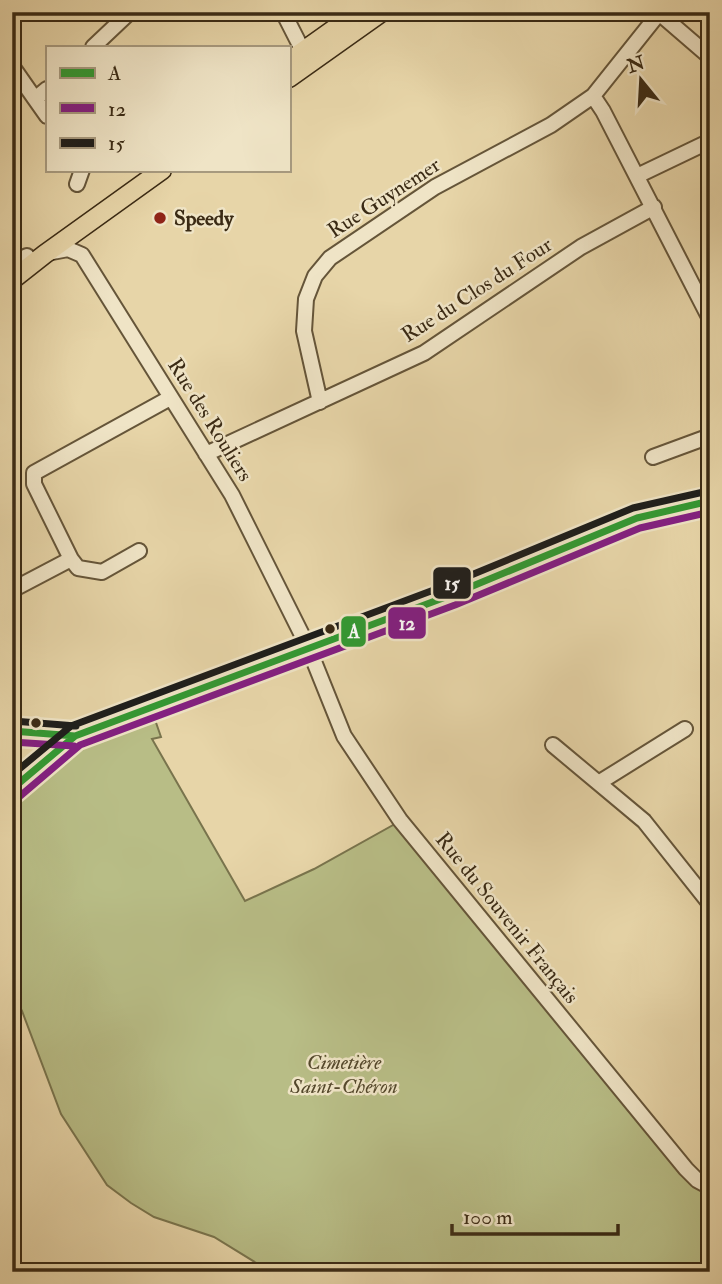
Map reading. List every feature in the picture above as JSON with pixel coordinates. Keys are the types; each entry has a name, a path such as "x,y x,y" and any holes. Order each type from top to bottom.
{"main road":[{"path":"290,76 300,58 358,12"},
{"path":"300,58 382,12"},
{"path":"12,281 24,262 141,172"},
{"path":"24,262 159,172"}],"street":[{"path":"94,46 130,12"},
{"path":"283,12 300,58"},
{"path":"660,13 710,57"},
{"name":"Rue Guynemer","path":"320,402 304,331 304,320 306,299 315,276 330,258 435,187 551,125 593,96 660,13"},
{"path":"12,66 46,114"},
{"path":"36,99 46,90"},
{"path":"593,96 654,207 710,318"},
{"path":"637,176 710,141"},
{"name":"Rue du Clos du Four","path":"206,454 424,353 581,247 654,207"},
{"name":"Rue des Rouliers","path":"24,262 68,249 82,255 232,495 309,649"},
{"path":"139,551 102,572 78,569 34,484 34,473 170,398"},
{"path":"653,457 710,436"},
{"path":"12,789 75,736 463,590 637,518 710,501"},
{"path":"12,590 71,559"},
{"name":"Rue du Souvenir Français","path":"309,649 344,736 400,820 686,1169 697,1180 710,1187"},
{"path":"600,782 685,729"},
{"path":"12,731 75,736"},
{"path":"553,745 644,821 710,904"}],"green space":[{"name":"Cimetière Saint-Chéron","path":"153,714 161,737 152,739 245,901 314,869 395,824 690,1181 709,1196 710,1272 271,1272 214,1237 154,1217 107,1185 61,1114 22,1011 12,993 12,803 94,736"}],"transit line":[{"name":"15","path":"12,775 71,726 447,585 633,508 708,491"},
{"name":"A","path":"12,789 75,736 451,595 637,518 710,501"},
{"name":"12","path":"19,797 80,745 455,605 640,528 710,512"},
{"name":"15","path":"13,721 76,726"},
{"name":"A","path":"12,731 75,736"},
{"name":"12","path":"12,742 74,746"}],"place":[{"name":"Speedy","path":"160,218"}]}
